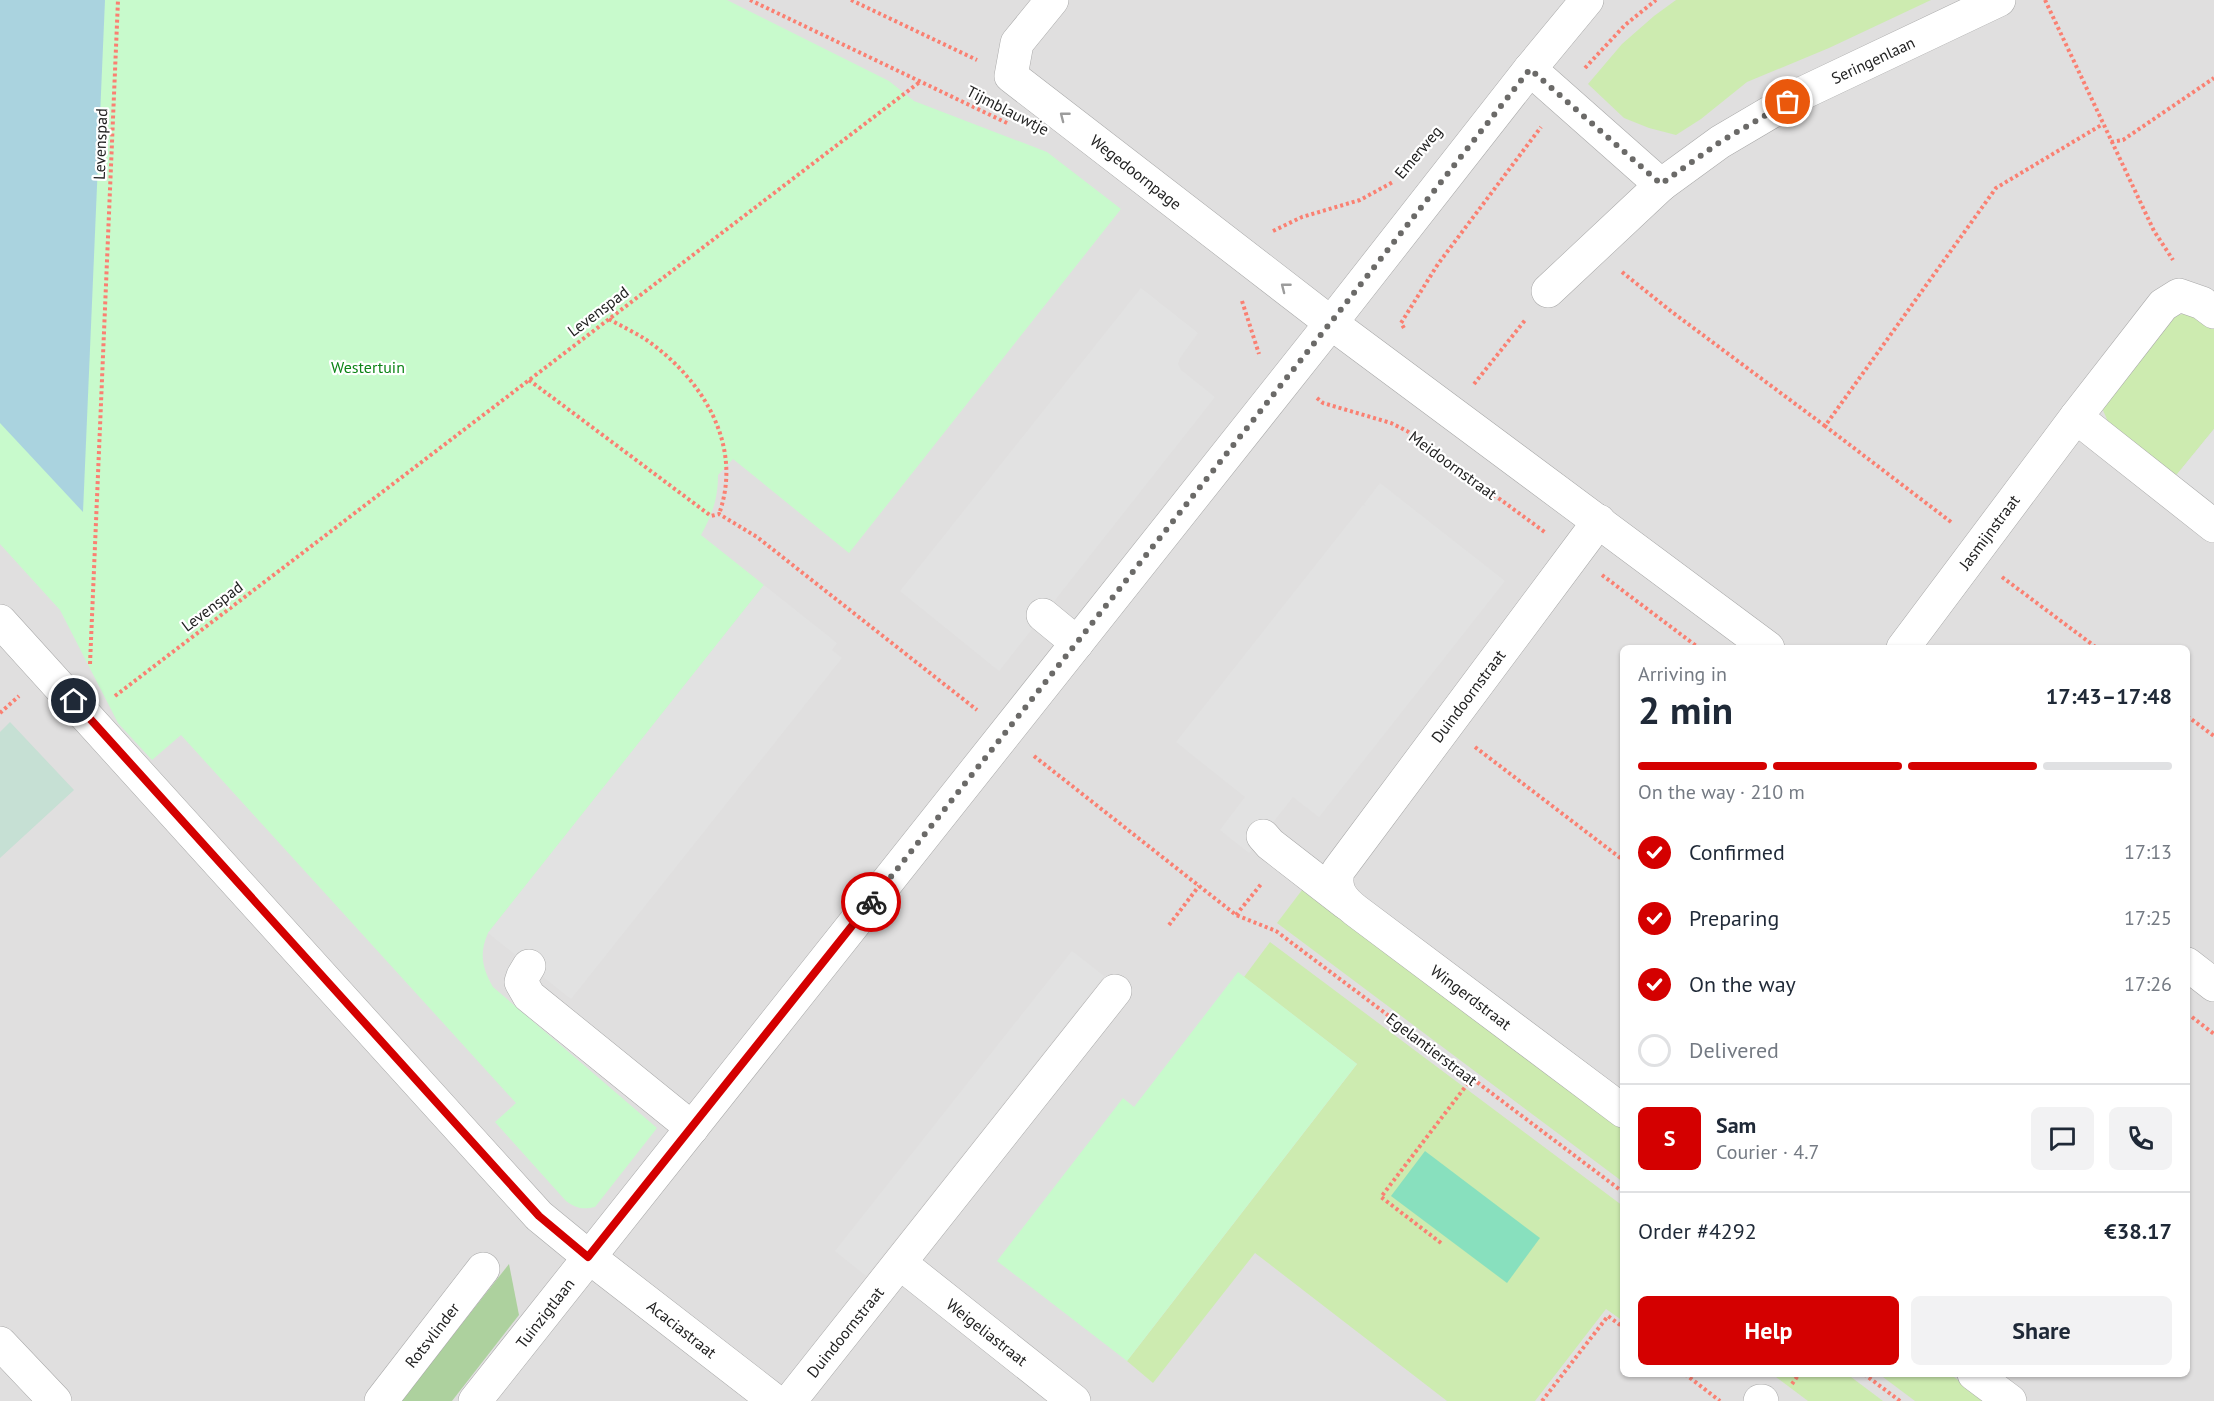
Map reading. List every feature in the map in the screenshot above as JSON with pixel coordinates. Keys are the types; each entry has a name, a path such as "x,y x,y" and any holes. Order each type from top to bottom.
{"street":[{"path":"1011,76 1017,43 1052,0"},
{"path":"1587,0 1331,322 1764,645"},
{"name":"Seringenlaan","path":"1548,291 1661,184 1720,142 1805,92 1999,0"},
{"path":"1530,69 1661,184"},
{"name":"Wegedoornpage","path":"1011,76 1242,269 1331,322"},
{"name":"Jasmijnstraat","path":"1905,645 2163,305 2179,296 2208,307"},
{"name":"Tuinzigtlaan","path":"474,1401 1331,322"},
{"path":"2076,417 2214,526"},
{"name":"Duindoornstraat","path":"1346,903 1339,893 1336,882 1338,871 1599,521"},
{"path":"1043,615 1077,643"},
{"name":"Acaciastraat","path":"0,621 539,1216 588,1257 775,1401"},
{"name":"Wingerdstraat","path":"1263,836 1270,844 1346,903 1620,1109"},
{"path":"529,966 521,982 529,996 692,1128"},
{"path":"2190,966 2214,985"},
{"name":"Duindoornstraat","path":"790,1401 1115,991"},
{"name":"Weigeliastraat","path":"900,1263 1074,1401"},
{"name":"Rotsvlinder","path":"381,1401 483,1269"},
{"path":"0,1343 55,1401"},
{"path":"1978,1377 2010,1401"}],"path":[{"name":"Levenspad","path":"88,716 118,0"},
{"name":"Tijmblauwtje","path":"750,0 1016,128"},
{"path":"851,0 1011,76"},
{"path":"1405,331 1401,323 1438,264 1586,66 1625,25 1656,0"},
{"path":"2045,0 2154,231 2208,307"},
{"path":"2111,142 2123,140 2214,78"},
{"name":"Levenspad","path":"88,716 921,81"},
{"path":"1825,426 1996,188 2103,124"},
{"name":"Emerweg","path":"1242,269 1273,231 1287,222 1360,200 1399,177"},
{"path":"1594,249 1672,312 1825,426 2093,645"},
{"name":"Meidoornstraat","path":"1242,269 1257,353 1323,403 1391,423 1407,431 1696,645"},
{"path":"1470,389 1548,291"},
{"path":"529,380 711,516 719,513 724,499 727,466 721,430 702,395 675,364 646,340 609,319"},
{"path":"2190,718 2214,736"},
{"path":"1446,725 1620,858"},
{"path":"1169,925 1199,886"},
{"name":"Egelantierstraat","path":"1236,915 1276,931 1620,1190"},
{"path":"2190,1015 2214,1034"},
{"path":"1441,1243 1382,1197 1472,1078"},
{"path":"1542,1401 1608,1316 1620,1325"},
{"path":"1689,1377 1720,1401"},
{"path":"1868,1377 1900,1401"}],"shaded area":[{"path":"0,0 2214,0 2214,1401 0,1401"},
{"path":"1141,288 1198,333 1178,364 1181,370 1215,397 999,671 900,591"},
{"path":"2214,429 2214,508 2174,478"},
{"path":"1380,483 1505,581 1319,817 1293,797 1249,853 1220,830 1245,797 1176,742 1363,505 1366,506 1364,504"},
{"path":"764,585 837,643 832,650 842,658 571,999 488,933"},
{"path":"1072,951 1104,976 866,1276 835,1251"}],"green space":[{"name":"Westertuin","path":"0,0 727,0 889,81 914,101 1047,152 1121,209 849,553 733,459 718,475 714,506 701,535 764,585 488,933 483,947 484,967 493,987 657,1128 595,1207 579,1208 566,1201 495,1122 516,1103 181,735 152,760 118,723 60,610 0,544"},
{"path":"1676,0 1931,0 1829,48 1747,82 1701,119 1676,135 1624,118 1588,84 1622,44"},
{"path":"2190,312 2214,325 2214,429 2174,478 2112,431 2102,408 2172,317"},
{"path":"10,722 74,790 0,858 0,732"},
{"path":"1302,890 1620,1128 1620,1180 1277,923"},
{"path":"1270,942 1620,1204 1620,1319 1606,1309 1535,1401 1447,1401 1255,1253 1153,1383 1127,1361 1357,1064 1244,977"},
{"path":"1238,972 1357,1064 1127,1361 997,1261 1123,1098 1134,1107"},
{"path":"1425,1151 1540,1238 1507,1283 1391,1196"},
{"path":"509,1264 519,1315 452,1401 401,1401"},
{"path":"1776,1377 1851,1377 1883,1401 1808,1401"},
{"path":"1883,1377 1954,1377 1986,1401 1915,1401"}],"water":[{"path":"0,0 105,0 83,512 0,423"}],"way so far":[{"path":"871,902 1530,69 1661,184 1720,142 1788,102"}],"route":[{"path":"74,701 539,1216 588,1257 871,902"}]}
